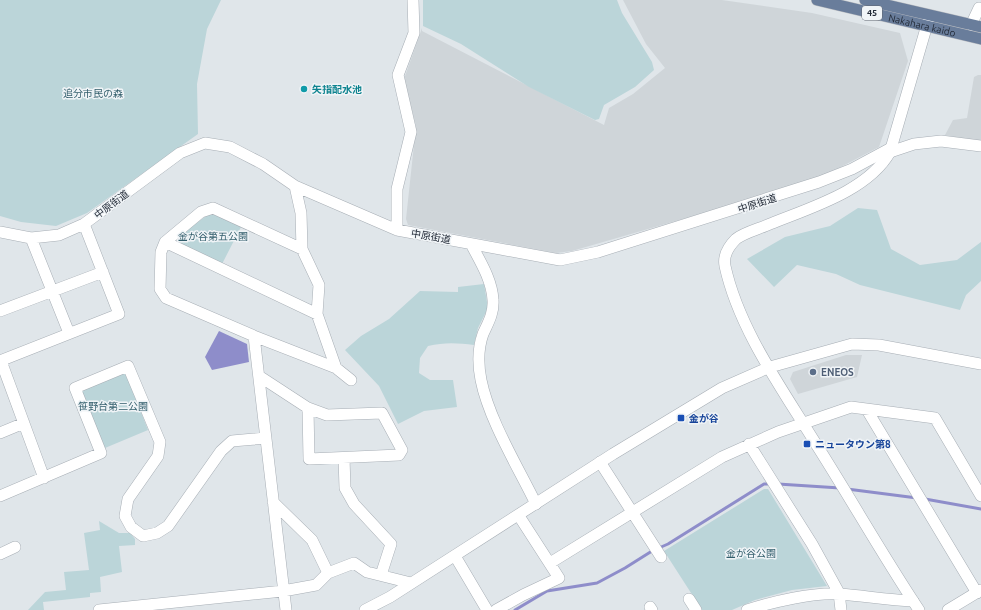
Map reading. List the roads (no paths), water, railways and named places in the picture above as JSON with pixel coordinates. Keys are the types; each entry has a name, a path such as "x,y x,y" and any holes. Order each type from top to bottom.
{"main road":[{"name":"Nakahara kaido","path":"817,0 981,39"},
{"name":"Nakahara kaido","path":"865,0 976,26"}],"street":[{"path":"397,230 397,189 411,132 398,75 414,32 413,0"},
{"path":"976,26 979,8 981,9"},
{"path":"916,605 751,336 725,266 728,248 738,238 817,205 866,180 878,169 890,150 930,15"},
{"name":"中原街道","path":"1,235 31,238 59,236 84,224 180,153 205,143 230,147 263,164 295,186 397,230 560,260 598,252 819,182 852,169 890,150 914,144 941,141 981,146"},
{"path":"295,186 301,213 302,249 319,285 317,314 336,368"},
{"path":"302,249 213,208 201,212 165,242 161,252 160,290 166,298 254,336 336,368 351,380"},
{"path":"44,478 0,361 119,314 84,224"},
{"path":"31,238 69,333"},
{"path":"165,242 317,314"},
{"path":"472,244 489,279 494,301 490,318 483,335 480,350 481,380 494,420 536,504"},
{"path":"0,311 103,272"},
{"path":"254,336 286,610"},
{"path":"365,610 411,584 519,516 600,462 722,388 770,367 852,344 879,345 981,364"},
{"path":"0,496 101,453 75,388 128,366 160,442 158,456 128,499 125,516 131,528 143,536 157,533 168,526 221,451 232,441 266,438"},
{"path":"259,376 308,408 327,415 382,413 402,450 399,455 309,459 308,408"},
{"path":"550,563 702,469 749,444 803,422 851,407 935,418 981,496"},
{"path":"867,410 979,592 948,610"},
{"path":"0,433 24,423"},
{"path":"749,444 812,544 839,594 841,610"},
{"path":"344,458 345,488 354,504 391,544 381,575"},
{"path":"600,462 661,557"},
{"path":"273,502 312,540 328,573"},
{"path":"496,610 559,578 519,516"},
{"path":"0,554 15,547"},
{"path":"455,556 487,610"},
{"path":"99,610 283,591 316,585 328,573 354,564 367,572 411,584"},
{"path":"747,610 787,599 839,594 916,605"},
{"path":"689,599 696,610"}],"water":[{"path":"219,331 247,344 249,362 212,370 205,357"}],"waterway":[{"path":"515,610 547,591 597,583 652,551 668,544 764,484 770,484"},
{"path":"778,484 840,488"},
{"path":"847,489 917,498"},
{"path":"925,499 981,509"}],"place":[{"name":"矢指配水池","path":"304,89"},
{"name":"ENEOS","path":"813,372"},
{"name":"金が谷","path":"681,418"},
{"name":"ニュータウン第8","path":"807,444"}],"park label":[{"name":"追分市民の森","path":"93,93"},
{"name":"金が谷第五公園","path":"213,236"},
{"name":"笹野台第二公園","path":"113,406"},
{"name":"金が谷公園","path":"751,553"}]}
